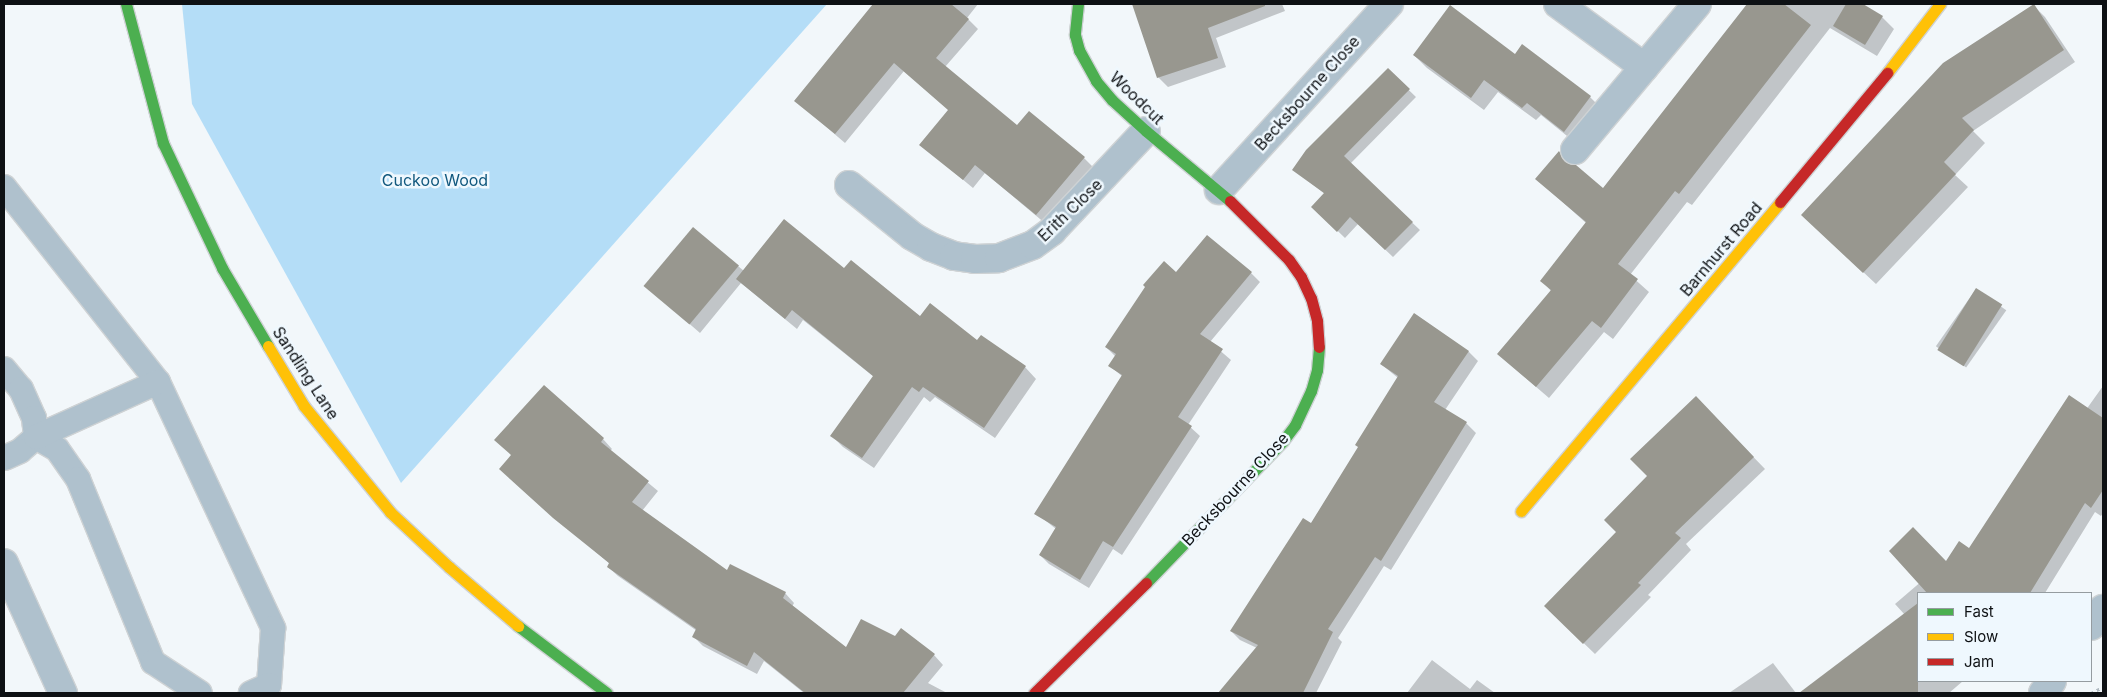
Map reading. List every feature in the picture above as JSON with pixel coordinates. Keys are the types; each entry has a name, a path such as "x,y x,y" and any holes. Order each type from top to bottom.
{"street":[{"name":"Sandling Lane","path":"126,4 163,143 222,268 304,406 390,512 449,567 538,642 607,693"},
{"name":"Woodcut","path":"1078,4 1075,35 1085,65 1112,100 1146,131 1219,190"},
{"name":"Becksbourne Close","path":"1034,693 1138,592 1283,441 1295,425 1311,391 1317,370 1319,346 1317,321 1311,298 1302,278 1288,260 1219,190 1389,4"},
{"path":"1558,4 1644,67"},
{"path":"1575,150 1697,4"},
{"name":"Barnhurst Road","path":"1522,511 1846,124 1920,33 1940,4"},
{"name":"Erith Close","path":"849,185 912,236 931,247 954,256 974,260 999,258 1033,245 1052,231 1146,131"},
{"path":"4,563 63,693"},
{"path":"2092,625 2103,609"},
{"path":"2043,693 2051,682"}],"lane":[{"path":"4,187 158,382 274,628 269,685 252,693"},
{"path":"4,369 21,389 34,418 36,437"},
{"path":"4,458 20,451 36,437 158,382"},
{"path":"36,437 57,448 78,479 153,662 200,693"}],"path":[{"path":"2091,693 2103,687"}],"green space":[{"name":"Cuckoo Wood","path":"182,4 827,4 401,483 192,104"}],"building":[{"path":"873,4 951,4 969,19 936,58 1017,125 1029,111 1085,157 1036,215 975,165 963,180 919,145 948,110 894,63 835,134 794,101"},
{"path":"1132,4 1265,4 1265,6 1208,28 1218,58 1157,78"},
{"path":"1747,4 1784,4 1811,25 1679,194 1675,191 1618,264 1638,279 1601,328 1592,321 1536,387 1497,354 1551,290 1540,281 1586,222 1535,179 1559,151 1565,162 1576,165 1603,188"},
{"path":"1846,4 1863,4 1883,16 1865,45 1833,26"},
{"path":"2034,4 2064,50 1962,118 1974,130 1944,162 1956,174 1863,273 1801,215 1943,63"},
{"path":"1450,5 1515,54 1522,44 1591,96 1564,132 1527,103 1522,108 1484,80 1471,98 1413,55"},
{"path":"1388,68 1410,89 1344,156 1413,222 1385,250 1350,217 1337,232 1311,207 1324,193 1292,170 1306,150"},
{"path":"784,219 844,268 851,260 920,316 930,303 977,340 981,335 1026,366 984,428 923,387 919,392 912,387 862,458 830,436 873,376 792,310 785,319 736,279"},
{"path":"693,227 739,266 689,325 644,286"},
{"path":"1207,235 1252,272 1200,334 1223,349 1178,417 1192,426 1113,547 1103,541 1080,580 1039,555 1056,527 1034,514 1122,375 1108,366 1116,354 1105,347 1145,287 1143,285 1164,261 1176,272"},
{"path":"1976,288 2002,304 1964,366 1937,350"},
{"path":"1414,313 1469,351 1434,402 1467,422 1381,561 1375,557 1328,629 1333,632 1303,693 1218,693 1258,645 1230,631 1303,518 1311,523 1358,447 1355,445 1398,376 1380,364"},
{"path":"544,385 604,438 601,442 649,481 632,502 727,570 730,564 786,592 783,598 846,647 861,619 895,636 901,628 935,654 903,693 805,693 754,652 747,666 692,637 696,629 607,567 609,563 553,518 499,469 511,455 494,440"},
{"path":"2069,395 2103,418 2103,490 2091,508 2085,503 2031,592 1926,592 1889,551 1913,527 1946,561 1959,541 1969,548"},
{"path":"1696,396 1754,457 1675,533 1681,538 1638,583 1641,585 1583,644 1544,606 1616,532 1604,520 1647,476 1630,459"},
{"path":"1917,604 1918,693 1799,693"}],"traffic: fast":[{"path":"126,4 163,143 222,268 268,346"},
{"path":"1078,4 1075,35 1079,50 1096,81 1112,100 1146,131 1230,201"},
{"path":"1146,583 1283,441 1295,425 1311,391 1317,370 1319,347"},
{"path":"518,626 607,693"}],"traffic: slow":[{"path":"1887,73 1940,4"},
{"path":"1521,511 1780,202"},
{"path":"268,346 304,406 390,512 449,567 518,626"}],"traffic: jam":[{"path":"1780,202 1887,73"},
{"path":"1230,201 1289,260 1301,277 1311,298 1317,321 1319,347"},
{"path":"1034,693 1146,583"}]}
